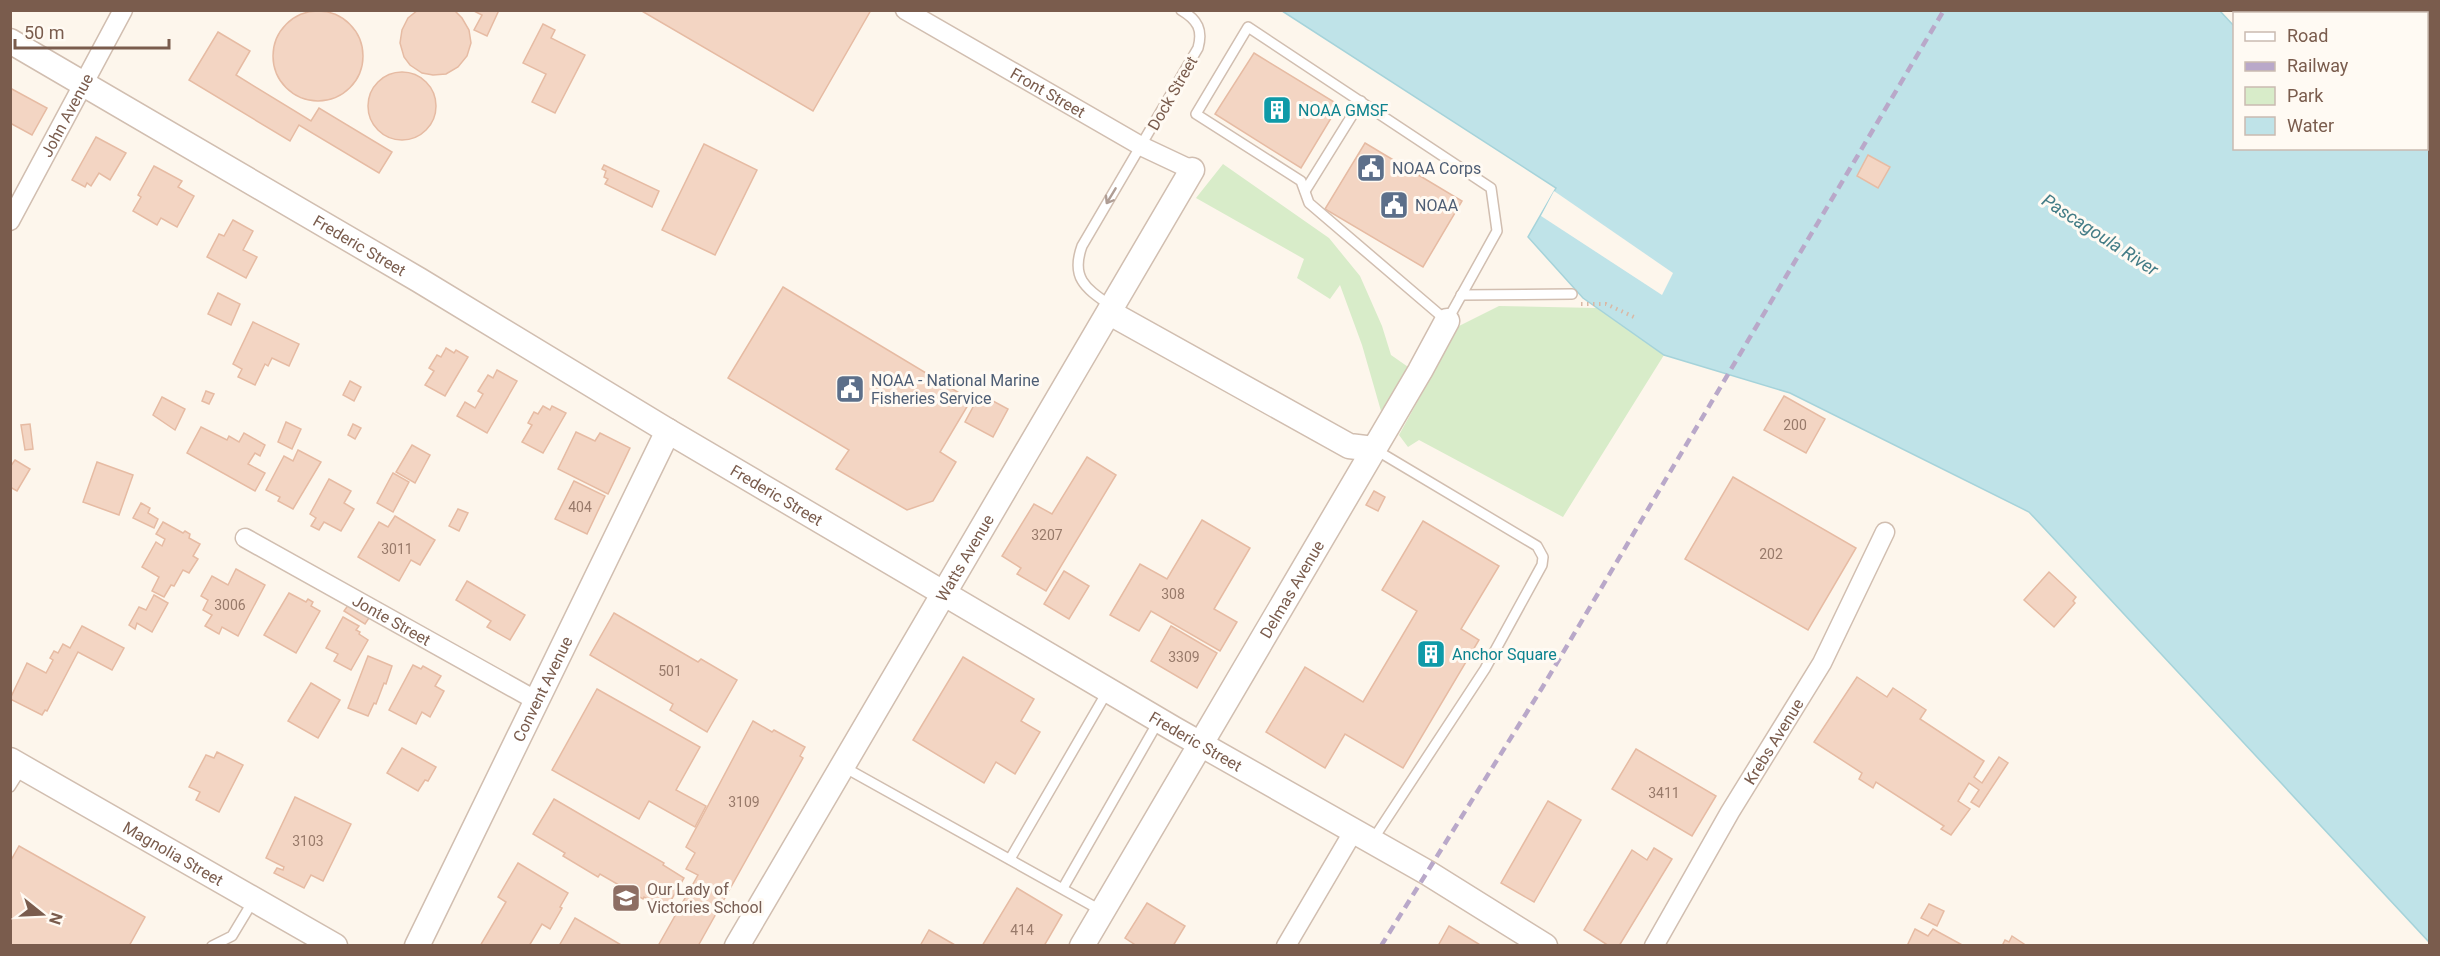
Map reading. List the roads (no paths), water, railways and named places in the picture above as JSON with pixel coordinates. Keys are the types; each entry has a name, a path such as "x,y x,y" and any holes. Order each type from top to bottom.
{"street":[{"name":"John Avenue","path":"10,221 123,10"},
{"name":"Front Street","path":"905,10 1141,146 1192,170"},
{"name":"Frederic Street","path":"10,41 419,280 668,431 1159,720 1428,873 1545,945"},
{"name":"Watts Avenue","path":"737,945 1192,170"},
{"path":"1111,310 1349,447 1374,449"},
{"name":"Delmas Avenue","path":"1082,945 1447,321"},
{"name":"Convent Avenue","path":"417,945 668,431"},
{"name":"Krebs Avenue","path":"1654,945 1730,812 1822,663 1885,532"},
{"name":"Jonte Street","path":"245,538 537,701"},
{"name":"Magnolia Street","path":"15,771 335,945"},
{"path":"1286,945 1363,837"}],"lane":[{"name":"Dock Street","path":"1141,146 1198,48 1201,37 1198,24 1181,10"},
{"path":"1305,191 1361,101 1248,27 1196,114 1301,181 1309,203 1447,321"},
{"name":"Delmas Avenue","path":"1361,101 1491,188 1497,231 1447,321"},
{"path":"1111,310 1085,287 1079,274 1077,259 1082,246 1141,146"},
{"path":"1461,295 1571,299"},
{"path":"1363,837 1485,669 1542,565 1543,557 1538,546 1374,449"},
{"path":"1010,859 1108,690"},
{"path":"1063,888 1159,720"},
{"path":"842,766 1102,911"},
{"path":"212,945 232,936 254,899"}],"water":[{"path":"2255,10 2349,10 2349,12 2254,12"},
{"name":"Pascagoula River","path":"1282,11 2220,11 2233,25 2233,150 2428,150 2429,112 2429,942 2029,512 1790,393 1664,355 1583,298 1528,237 1556,188"}],"railway":[{"path":"1381,946 1542,688 1944,10"}],"place":[{"name":"NOAA GMSF","path":"1277,110"},
{"name":"NOAA Corps","path":"1371,168"},
{"name":"NOAA","path":"1394,205"},
{"name":"NOAA - National Marine Fisheries Service","path":"850,389"},
{"name":"Anchor Square","path":"1431,654"},
{"name":"Our Lady of Victories School","path":"626,898"}]}
